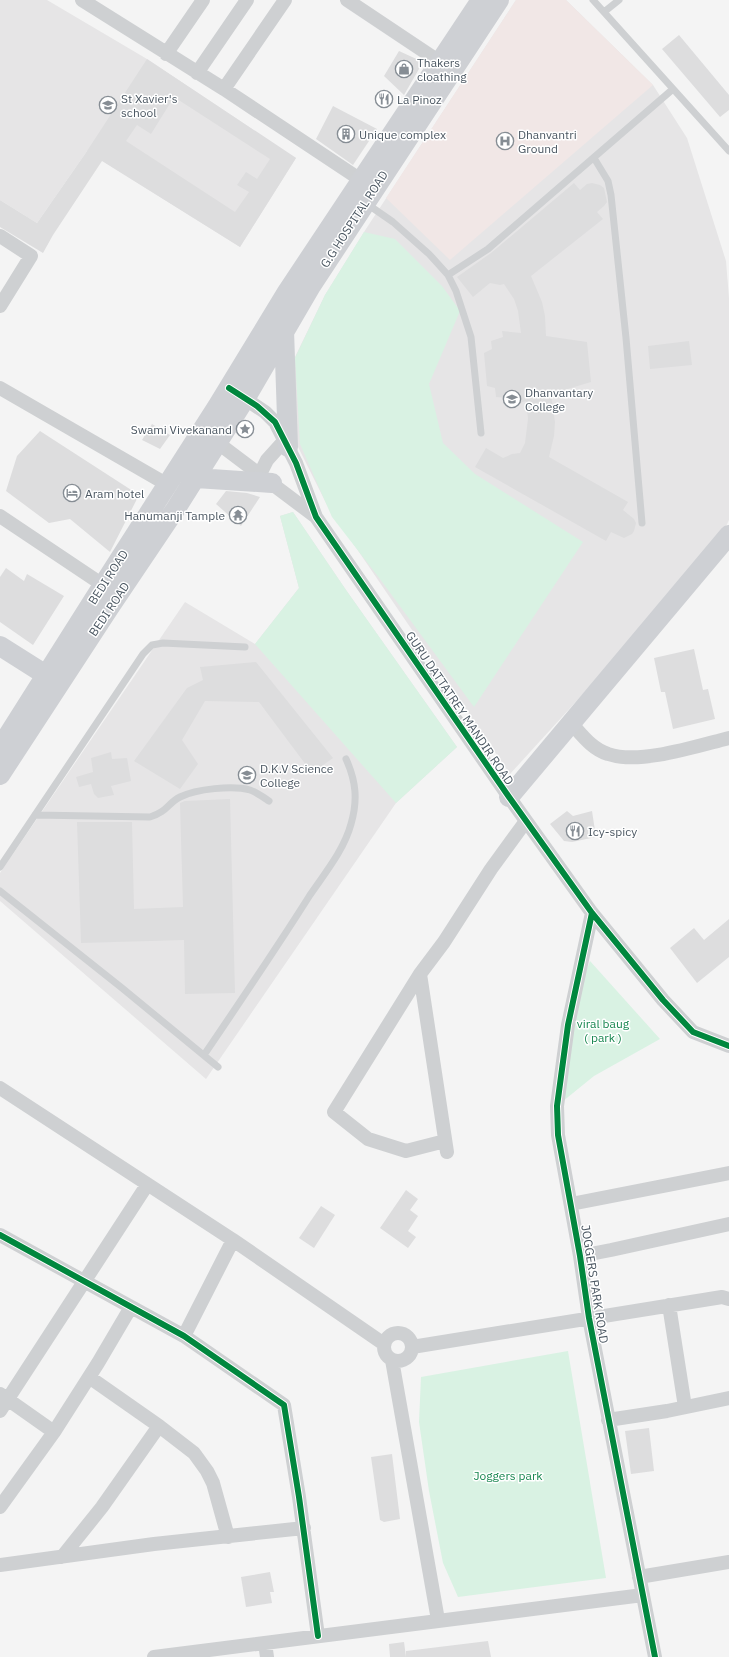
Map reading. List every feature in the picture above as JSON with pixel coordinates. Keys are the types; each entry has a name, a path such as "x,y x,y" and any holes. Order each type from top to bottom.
{"main road":[{"name":"G.G HOSPITAL ROAD","path":"218,442 237,394 287,292 480,0"},
{"name":"G.G HOSPITAL ROAD","path":"217,407 237,394 284,330 365,203 499,0"},
{"path":"284,330 287,444"},
{"name":"BEDI ROAD","path":"0,775 103,584 217,407"},
{"name":"BEDI ROAD","path":"0,748 108,608 147,553 218,442"},
{"path":"196,478 266,478"},
{"path":"509,798 729,535"},
{"path":"0,646 53,679"}],"street":[{"path":"84,0 166,54 224,89 361,180"},
{"path":"166,54 203,0"},
{"path":"197,73 247,0"},
{"path":"224,89 285,0"},
{"path":"347,0 440,62"},
{"path":"0,236 31,256 0,306"},
{"path":"0,388 168,485"},
{"name":"GURU DATTATREY MANDIR ROAD","path":"237,394 265,412 275,422 287,444 304,484 316,518 509,798 592,913 663,1000 693,1032 729,1046"},
{"name":"GURU DATTATREY MANDIR ROAD","path":"201,431 266,478 316,518"},
{"path":"266,478 267,460 287,444"},
{"path":"0,516 103,584"},
{"path":"571,724 590,744 608,754 631,758 657,755 729,738"},
{"path":"420,974 446,1146 406,1151 368,1139 334,1112 420,974 444,942 491,869 526,821"},
{"name":"JOGGERS PARK ROAD","path":"592,913 568,1025 557,1106 558,1135 580,1256 589,1318 655,1657"},
{"path":"0,1088 233,1240 384,1344 386,1353 392,1360 438,1620"},
{"path":"571,1204 729,1174"},
{"path":"54,1432 2,1402 85,1281 147,1185"},
{"path":"580,1256 729,1224"},
{"path":"0,1235 184,1336 284,1405 304,1528 318,1636"},
{"path":"184,1336 233,1240"},
{"path":"412,1347 722,1297 729,1299"},
{"path":"2,1499 54,1432 131,1306"},
{"path":"668,1306 686,1407"},
{"path":"384,1344 389,1336 397,1333 409,1338 412,1347 406,1358 397,1361 392,1360"},
{"path":"89,1377 159,1426 194,1453 207,1471 213,1483 228,1537"},
{"path":"608,1420 729,1398"},
{"path":"62,1557 102,1506 159,1426"},
{"path":"0,1565 154,1544 304,1528"},
{"path":"639,1576 729,1562"},
{"path":"154,1657 643,1595"},
{"path":"265,1643 267,1657"}],"lane":[{"path":"593,0 728,148"},
{"path":"604,12 619,0"},
{"path":"448,275 488,248 673,89"},
{"path":"594,158 608,181 611,195 626,338 642,523"},
{"path":"365,203 393,222 410,236 448,275 456,291 470,337 481,433"},
{"path":"0,867 143,654 152,646 178,643 245,647"},
{"path":"204,1055 281,941 341,847 351,825 356,800 351,770 346,759"},
{"path":"35,815 150,817 166,810 174,801 181,797 194,792 236,788 251,790 268,801"},
{"path":"0,891 218,1067"}],"shaded area":[{"name":"St Xavier's school","path":"0,0 47,0 147,59 296,158 240,247 87,151 37,223 0,200"},
{"name":"Dhanvantary College","path":"516,0 566,0 653,85 687,138 726,261 729,298 729,520 715,549 510,774 327,505 295,441 295,357 325,295 364,232"},
{"name":"Dhanvantri Ground","path":"516,0 566,0 653,85 450,260 386,198"},
{"name":"D.K.V Science College","path":"293,512 457,747 396,803 206,1079 0,901 0,873 185,602 255,644 299,588 280,516"}],"green space":[{"path":"364,232 395,239 442,286 460,311 429,384 443,443 475,474 583,542 474,707 380,579 332,517 300,444 295,358 325,295"},
{"path":"293,512 457,747 396,803 255,644 299,588 280,516"},
{"name":"viral baug ( park )","path":"590,961 660,1039 594,1076 557,1106 572,1007"},
{"name":"Joggers park","path":"568,1351 606,1578 458,1597 443,1563 429,1491 419,1422 421,1377"}],"building":[{"path":"679,35 729,95 729,110 720,117 662,49"},
{"name":"Thakers cloathing","path":"399,51 423,62 404,95 384,76"},
{"path":"147,59 296,158 240,247 102,161 53,235 43,253 0,227 0,200 37,223 87,151","holes":["174,97 270,159 257,179 246,172 237,185 249,192 235,212 126,141 137,125 151,134"]},
{"name":"Unique complex","path":"333,106 377,129 353,165 316,139"},
{"path":"574,183 580,190 587,184 592,183 600,185 604,188 607,202 597,212 603,219 531,276 542,302 545,316 546,336 587,342 591,382 551,394 555,422 554,436 549,457 628,502 623,510 634,519 636,523 634,531 632,534 624,538 611,532 606,541 475,467 486,448 503,458 512,454 520,453 525,443 528,419 526,401 509,406 508,398 496,397 495,388 487,386 484,353 492,349 491,341 503,337 502,331 521,333 518,311 514,299 504,284 500,285 490,283 473,297 457,277 491,253"},
{"path":"689,341 692,365 650,369 648,346"},
{"path":"152,424 170,435 160,449 142,440"},
{"name":"Aram hotel","path":"40,431 139,495 110,552 70,519 49,523 6,491 17,456"},
{"name":"Hanumanji Tample","path":"226,491 247,493 260,497 241,526 216,504"},
{"path":"6,568 24,581 27,574 64,596 33,645 0,622 0,577"},
{"path":"694,649 703,690 708,689 715,719 673,729 665,692 661,692 654,658"},
{"path":"256,662 333,758 312,773 259,702 205,701 182,740 198,764 180,789 134,761 187,688 203,680 200,667"},
{"path":"111,752 112,759 127,758 131,781 111,786 114,795 98,798 94,794 91,784 79,787 76,777 93,772 91,758"},
{"path":"230,799 235,993 185,994 184,940 81,943 77,822 132,822 134,909 183,907 180,803 185,801"},
{"name":"Icy-spicy","path":"567,811 573,816 592,811 596,837 572,842 564,841 550,824"},
{"path":"729,919 729,957 697,983 670,948 694,928 704,940"},
{"path":"406,1190 418,1199 410,1210 418,1216 408,1231 416,1237 408,1248 380,1228"},
{"path":"321,1206 335,1215 314,1248 299,1238"},
{"path":"649,1428 654,1471 631,1474 625,1431"},
{"path":"392,1454 400,1519 384,1522 380,1520 371,1457"},
{"path":"270,1572 274,1592 270,1592 272,1603 246,1607 241,1577"},
{"path":"488,1641 491,1657 406,1657 406,1651"},
{"path":"404,1642 406,1657 390,1657 389,1644"}],"cycle path":[{"path":"229,388 257,406 275,422 296,463 316,517 509,797 592,913 663,1000 693,1032 729,1046"},
{"path":"592,913 568,1025 557,1106 558,1135 580,1256 589,1318 655,1657"},
{"path":"0,1235 184,1336 284,1405 299,1497 318,1636"}],"place":[{"name":"Thakers cloathing","path":"404,69"},
{"name":"La Pinoz","path":"384,99"},
{"name":"St Xavier's school","path":"108,105"},
{"name":"Unique complex","path":"346,134"},
{"name":"Dhanvantri Ground","path":"505,141"},
{"name":"Dhanvantary College","path":"512,399"},
{"name":"Swami Vivekanand","path":"245,429"},
{"name":"Aram hotel","path":"72,493"},
{"name":"Hanumanji Tample","path":"238,515"},
{"name":"D.K.V Science College","path":"247,775"},
{"name":"Icy-spicy","path":"575,831"}]}
